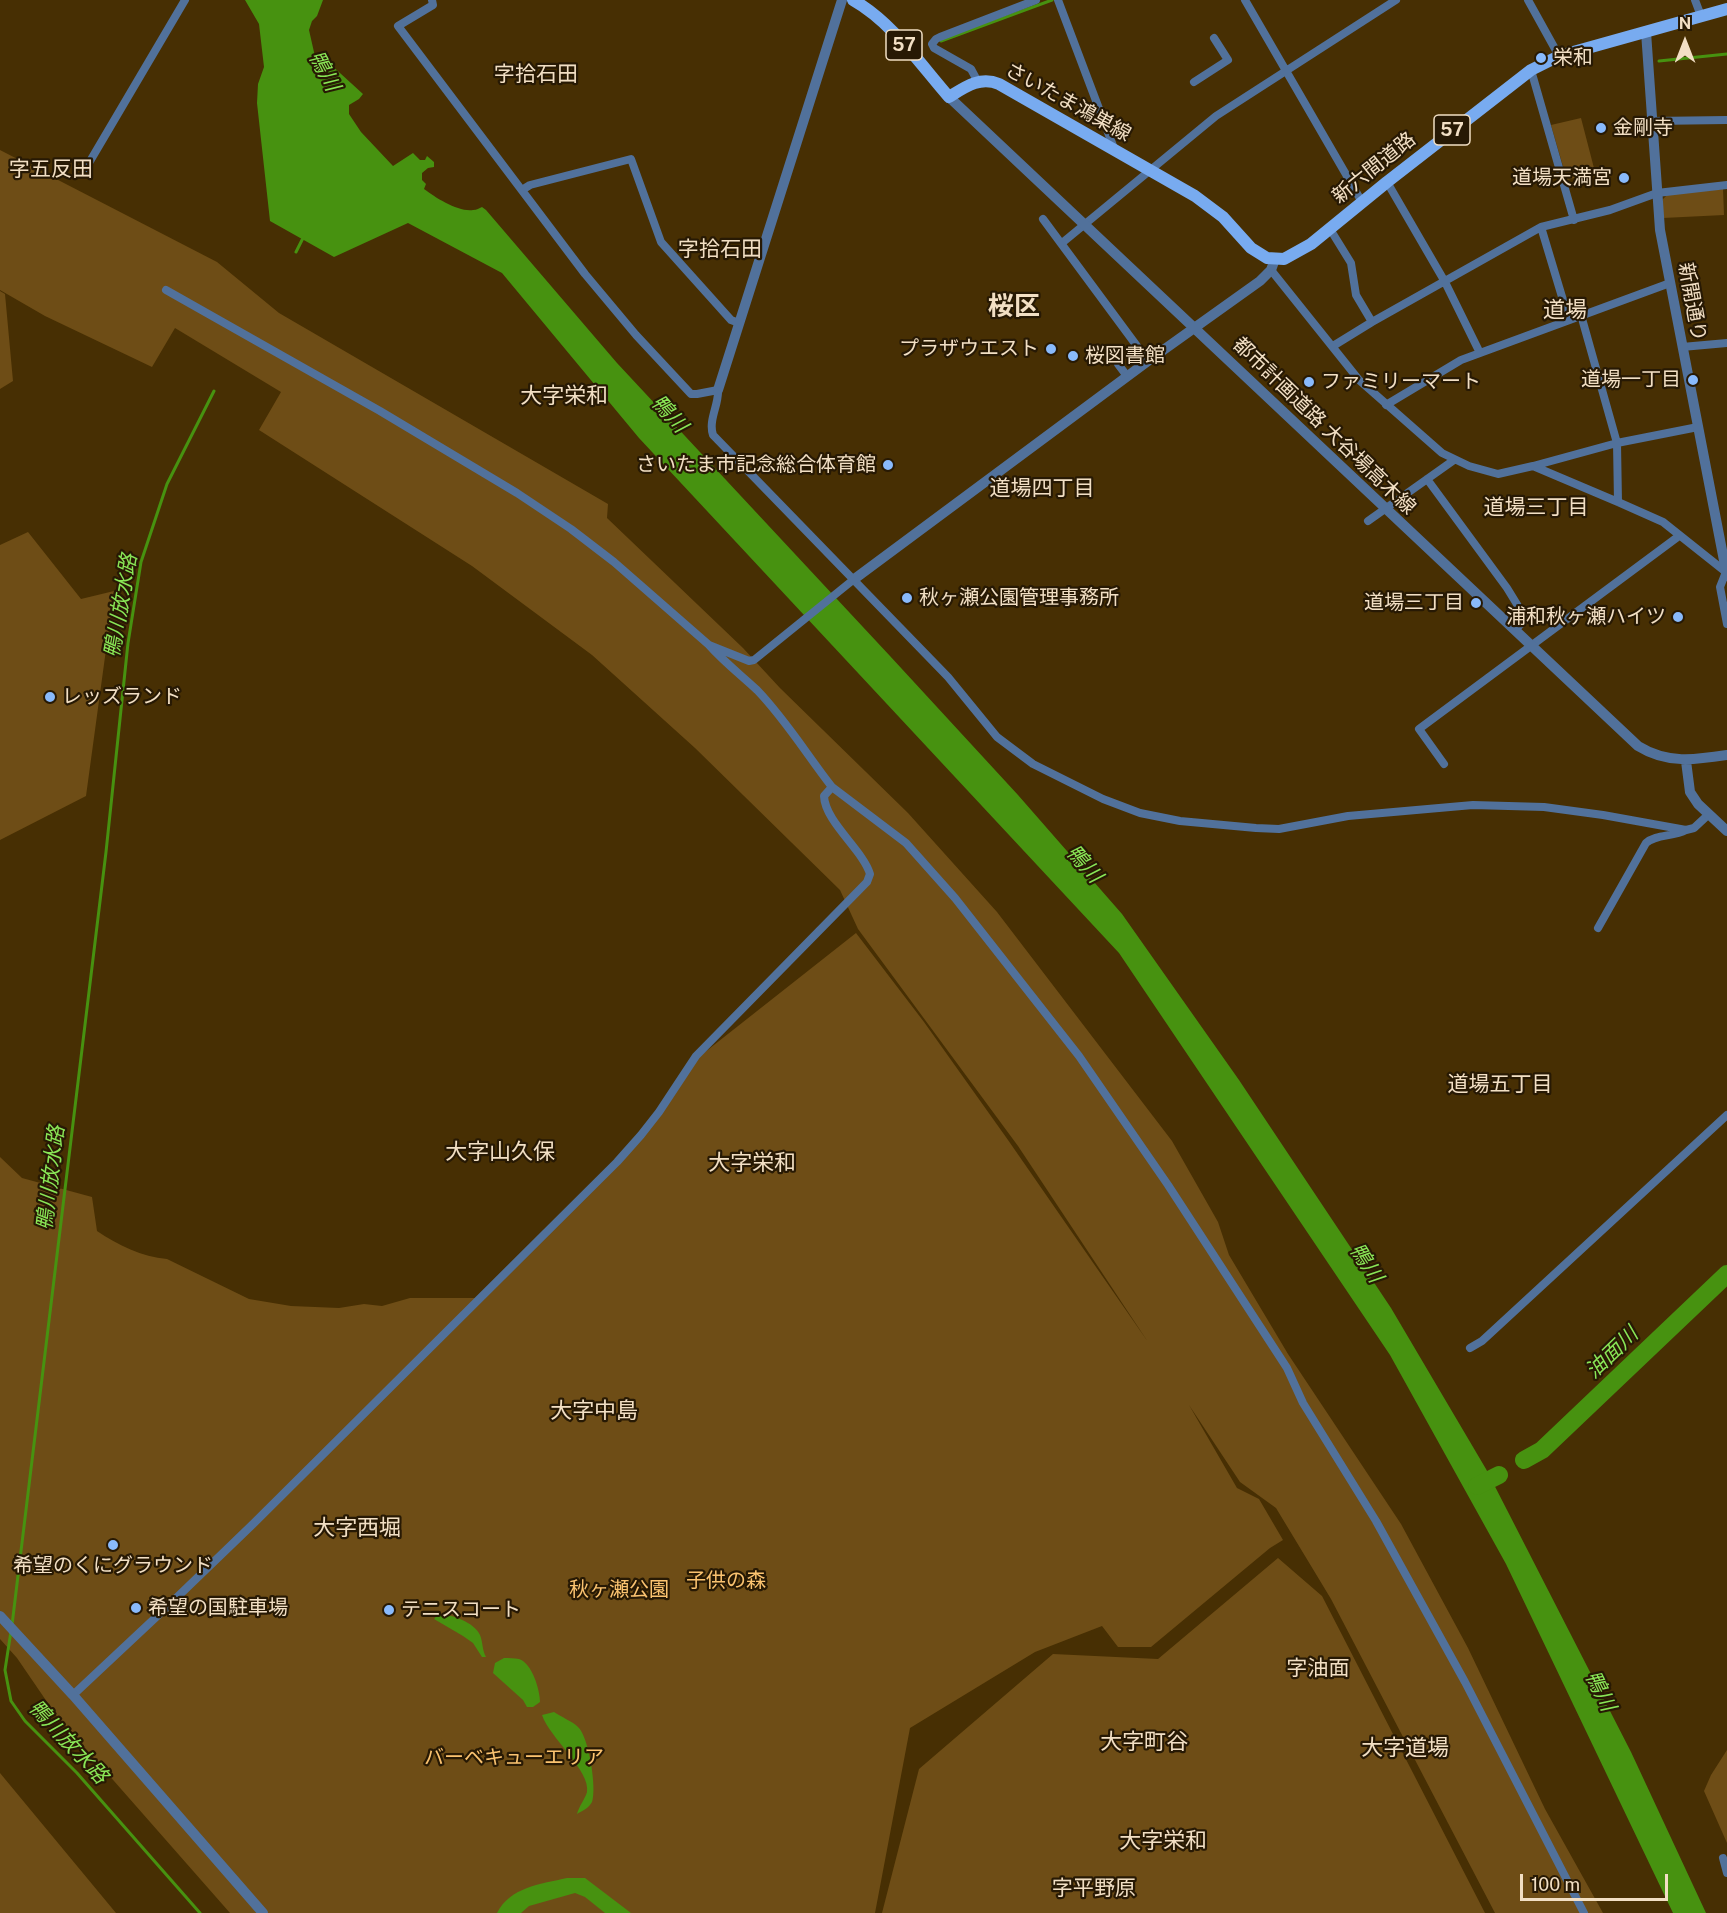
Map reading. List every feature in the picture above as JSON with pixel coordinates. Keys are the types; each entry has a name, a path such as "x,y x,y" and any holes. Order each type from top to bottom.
{"main road":[{"name":"57","path":"853,0 894,34 949,97"},
{"name":"新六間道路","path":"1273,265 1292,256 1330,229 1531,70 1559,56 1727,9"},
{"name":"さいたま鴻巣線","path":"949,97 972,83 993,81 999,84 1213,208 1258,254 1273,265"}],"street":[{"path":"86,168 185,0"},
{"path":"432,0 433,5 398,26 602,295 691,394 718,390"},
{"path":"842,0 718,390 711,428 713,435 851,581 948,677 997,737 1033,764 1103,799 1140,813 1180,821 1279,829 1348,816 1473,805 1603,814 1686,830"},
{"path":"978,82 971,69 934,48 932,44 934,41 1036,0"},
{"path":"1058,0 1115,151"},
{"path":"1245,0 1362,202"},
{"path":"1062,243 1216,116 1396,0"},
{"path":"1528,0 1559,56"},
{"path":"1695,0 1701,16"},
{"name":"新開通り","path":"1646,32 1660,230 1726,574"},
{"path":"1194,82 1228,60 1214,38"},
{"path":"1531,70 1574,220"},
{"name":"都市計画道路 大谷場高木線","path":"949,97 1638,746 1650,753 1686,761 1727,755"},
{"path":"1652,121 1727,120"},
{"path":"522,190 530,185 631,159 661,242 731,320 739,323"},
{"path":"1387,182 1445,282 1480,353"},
{"path":"1333,346 1541,227 1610,210 1657,193 1727,185"},
{"path":"1043,219 1148,361"},
{"path":"1541,227 1569,320"},
{"path":"1330,229 1351,263 1356,295 1372,322"},
{"path":"709,645 749,661 762,655 851,581 1127,376 1260,281 1273,265 1359,380 1442,453 1454,460 1498,474 1617,443 1698,427"},
{"path":"1386,405 1461,360 1670,283"},
{"path":"166,290 349,393 517,493 571,529 614,562 709,645 766,701 832,787 906,843 955,898 1078,1056 1194,1224 1287,1368 1303,1403 1376,1521 1466,1682 1584,1913"},
{"path":"1581,315 1617,443 1618,502"},
{"path":"1682,347 1727,343"},
{"path":"1118,364 1127,376"},
{"path":"1368,522 1454,460"},
{"path":"1533,466 1663,522 1726,574 1720,587 1727,624"},
{"path":"1427,479 1527,619 1515,630"},
{"path":"1444,764 1419,729 1679,536"},
{"path":"1686,761 1690,792 1698,804 1727,831"},
{"path":"73,1695 236,1540 617,1162 659,1112 696,1056 862,888 870,874 868,868 825,805 824,796 832,787"},
{"path":"1598,928 1646,843 1651,839 1677,835 1694,828 1709,814"},
{"path":"1470,1348 1482,1341 1727,1115"},
{"path":"0,1616 73,1695 263,1913"},
{"path":"1723,1858 1727,1873"}],"green space":[{"path":"1581,118 1595,172 1567,180 1551,125"},
{"name":"秋ヶ瀬公園","path":"0,150 217,262 279,313 608,504 607,518 743,648 780,688 908,813 997,912 1172,1141 1218,1222 1229,1255 1288,1354 1401,1524 1468,1648 1545,1809 1603,1913 1495,1913 1331,1599 1276,1508 1240,1482 1189,1405 1237,1488 1259,1499 1283,1540 1270,1548 1151,1647 1118,1647 1102,1626 1035,1652 910,1728 875,1913 230,1913 56,1715 17,1658 0,1639 0,1157 22,1178 92,1197 97,1231 113,1241 139,1253 167,1259 249,1299 291,1306 339,1308 364,1304 382,1306 410,1298 482,1298 640,1141 700,1056 856,933 924,1022 1148,1342 1018,1146 858,929 840,890 695,748 592,655 472,566 259,430 281,392 175,328 152,367 45,316 0,290"},
{"path":"1723,189 1724,215 1663,218 1663,199 1668,194"},
{"path":"0,291 5,294 13,381 0,389"},
{"name":"レッズランド","path":"28,532 81,599 114,591 86,796 0,840 0,545"},
{"path":"1278,1558 1322,1596 1485,1913 882,1913 919,1769 1053,1654 1158,1659"},
{"path":"1727,1750 1727,1843 1704,1791"},
{"path":"0,1773 116,1913 0,1913"}],"water":[{"name":"鴨川","path":"245,0 323,0 309,30 316,61 329,63 363,94 349,105 349,114 361,132 393,166 413,153 420,160 425,160 427,156 434,162 434,167 422,173 422,180 426,184 424,189 447,204 467,210 482,207 486,210 617,363 1018,795 1122,914 1239,1080 1391,1308 1486,1469 1631,1752 1706,1913 1673,1913 1506,1564 1390,1355 1119,953 639,438 502,273 408,223 334,257 270,221 257,103 258,84 264,67 259,24"},
{"path":"438,1614 455,1617 473,1626 480,1635 486,1657 482,1657 473,1643 434,1619"},
{"path":"504,1658 519,1659 531,1671 537,1684 540,1702 533,1707 527,1707 523,1700 493,1673 495,1663"},
{"path":"554,1712 578,1727 589,1752 593,1775 592,1802 577,1814 587,1792 587,1784 583,1774 546,1724 542,1715"},
{"path":"567,1878 585,1878 631,1913 605,1913 585,1897 575,1893 529,1906 521,1913 497,1913 510,1897 518,1892"}],"waterway":[{"path":"941,41 1052,0"},
{"path":"1659,61 1727,54"},
{"name":"鴨川放水路","path":"296,252 303,238"},
{"name":"鴨川放水路","path":"12,1625 106,852 128,643 141,562 167,484 214,391"},
{"name":"油面川","path":"1524,1460 1542,1450 1727,1274"},
{"name":"油面川","path":"1477,1486 1499,1475"},
{"name":"鴨川放水路","path":"11,1631 5,1670 11,1701 25,1721 77,1773 200,1913"}],"place":[{"name":"栄和","path":"1541,58"},
{"name":"金剛寺","path":"1601,128"},
{"name":"道場天満宮","path":"1624,178"},
{"name":"プラザウエスト","path":"1051,349"},
{"name":"桜図書館","path":"1073,356"},
{"name":"道場一丁目","path":"1693,380"},
{"name":"ファミリーマート","path":"1309,382"},
{"name":"さいたま市記念総合体育館","path":"888,465"},
{"name":"秋ヶ瀬公園管理事務所","path":"907,598"},
{"name":"道場三丁目","path":"1476,603"},
{"name":"浦和秋ヶ瀬ハイツ","path":"1678,617"},
{"name":"レッズランド","path":"50,697"},
{"name":"希望のくにグラウンド","path":"113,1545"},
{"name":"希望の国駐車場","path":"136,1608"},
{"name":"テニスコート","path":"389,1610"}],"district":[{"name":"字拾石田","path":"536,75"},
{"name":"字五反田","path":"51,170"},
{"name":"字拾石田","path":"720,250"},
{"name":"桜区","path":"1014,307"},
{"name":"道場","path":"1565,310"},
{"name":"大字栄和","path":"564,396"},
{"name":"道場四丁目","path":"1042,489"},
{"name":"道場三丁目","path":"1536,508"},
{"name":"道場五丁目","path":"1500,1085"},
{"name":"大字山久保","path":"500,1152"},
{"name":"大字栄和","path":"752,1163"},
{"name":"大字中島","path":"594,1411"},
{"name":"大字西堀","path":"357,1528"},
{"name":"字油面","path":"1318,1669"},
{"name":"大字町谷","path":"1144,1742"},
{"name":"大字道場","path":"1405,1748"},
{"name":"大字栄和","path":"1163,1841"},
{"name":"字平野原","path":"1094,1889"}],"park label":[{"name":"子供の森","path":"726,1581"},
{"name":"バーベキューエリア","path":"514,1758"}]}
